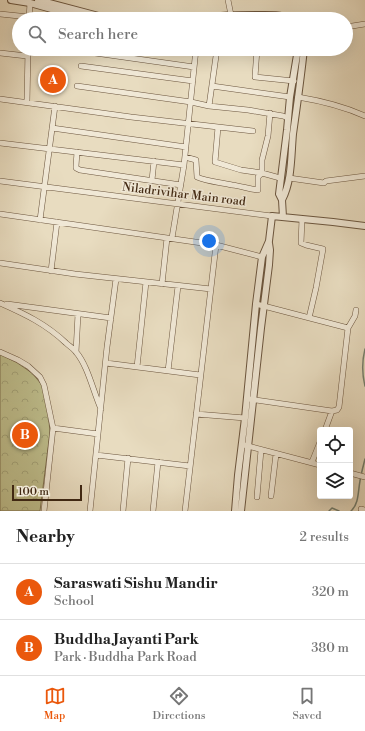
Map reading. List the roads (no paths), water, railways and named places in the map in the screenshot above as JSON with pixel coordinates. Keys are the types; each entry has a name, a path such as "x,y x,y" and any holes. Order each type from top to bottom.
{"street":[{"path":"13,0 62,12"},
{"path":"38,0 83,12"},
{"path":"228,0 230,12"},
{"path":"29,12 30,3"},
{"path":"0,14 12,16"},
{"path":"353,26 365,24"},
{"path":"0,53 12,54"},
{"path":"27,102 28,56"},
{"path":"116,56 194,67"},
{"path":"162,284 184,165 195,56"},
{"path":"210,106 216,56"},
{"path":"256,56 255,77 294,81"},
{"path":"283,217 282,200 279,194 280,178 288,130 290,97 294,81 297,56"},
{"path":"282,200 286,193 289,178 303,56"},
{"path":"81,66 193,81"},
{"path":"77,86 210,106 270,113 288,118"},
{"path":"212,86 290,97"},
{"path":"298,97 318,100 347,108 365,116"},
{"path":"0,99 252,131"},
{"path":"40,220 55,106"},
{"path":"185,157 196,160 198,178 234,185 250,190 258,190 258,177 262,173 262,160 268,136 270,113"},
{"path":"218,127 215,162 241,170 262,173 280,178"},
{"path":"52,128 186,147"},
{"path":"0,143 184,165"},
{"path":"77,152 76,168 80,170 181,185"},
{"path":"152,180 154,161"},
{"path":"289,178 324,183 326,181 365,176"},
{"name":"Niladrivihar Main road","path":"0,181 272,216 365,226"},
{"path":"0,215 216,245 262,257"},
{"path":"241,511 245,446 269,265 269,241 272,216"},
{"path":"302,219 301,243 323,248 309,318"},
{"path":"51,271 57,222"},
{"path":"235,511 238,475 245,446 245,418 250,400 256,304 262,257 269,241"},
{"path":"184,511 216,245"},
{"path":"0,262 51,271 211,289"},
{"path":"90,511 116,278"},
{"path":"137,367 146,282"},
{"path":"168,371 178,286"},
{"path":"0,303 111,318"},
{"path":"0,303 39,322 51,330 76,352 87,372 101,409"},
{"path":"256,304 348,328"},
{"path":"250,400 337,410 348,328 355,316 356,310"},
{"path":"76,352 78,314"},
{"path":"0,352 28,366 40,377 44,385 53,428 44,511"},
{"path":"106,363 200,375"},
{"path":"325,427 332,410"},
{"path":"196,414 245,418"},
{"path":"53,428 98,434"},
{"path":"245,446 317,464"},
{"path":"257,497 261,450"},
{"path":"312,462 317,450"},
{"path":"271,496 276,454"},
{"path":"96,455 190,466"},
{"path":"123,511 128,458"},
{"path":"153,511 158,462"},
{"path":"353,474 365,477"}],"waterway":[{"path":"365,349 363,358 363,377 365,386"},
{"path":"351,511 356,505 365,459"},
{"path":"329,511 332,508 339,511"}],"place":[{"name":"Saraswati Sishu Mandir","path":"53,80"},
{"name":"Buddha Jayanti Park","path":"25,435"}]}
